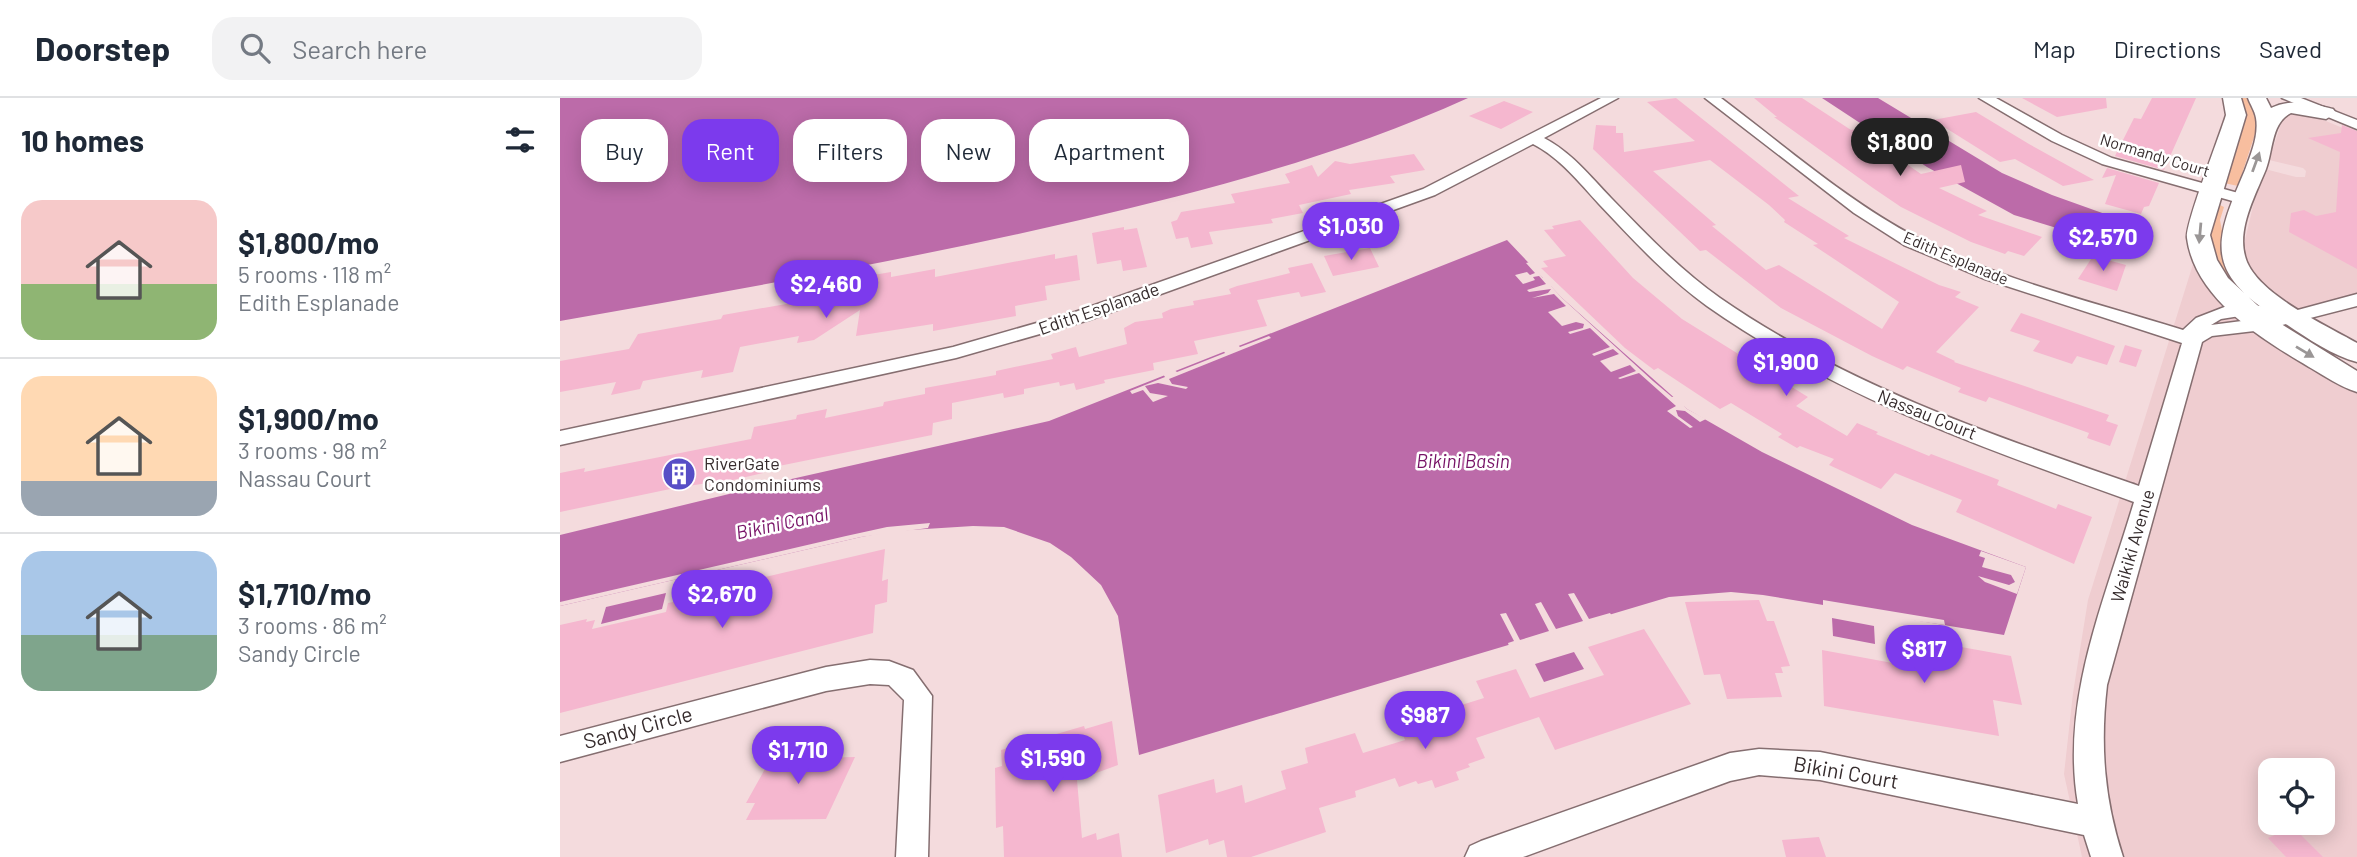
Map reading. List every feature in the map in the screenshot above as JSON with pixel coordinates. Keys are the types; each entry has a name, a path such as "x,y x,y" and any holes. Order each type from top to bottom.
{"street":[{"name":"Edith Esplanade","path":"560,438 882,368 1044,328 1398,204 1460,178 1611,98"},
{"name":"Edith Esplanade","path":"1712,98 1860,210 1910,241 2010,281 2193,340"},
{"name":"Normandy Court","path":"1986,98 2095,156 2243,199"},
{"path":"2232,98 2235,115 2198,235 2202,255 2215,278 2254,317 2357,383"},
{"path":"2257,98 2265,109 2268,125"},
{"path":"2289,98 2357,125"},
{"path":"2357,106 2326,113 2284,107 2276,111 2268,125 2243,199 2231,250 2233,261 2250,285 2293,316 2357,354"},
{"name":"Nassau Court","path":"1534,139 1563,157 1658,256 1692,286 1798,355 1915,412 2147,498"},
{"path":"2193,340 2207,331 2254,317 2293,316 2357,300"},
{"name":"Waikiki Avenue","path":"2108,857 2088,777 2088,713 2093,685 2193,340"},
{"name":"Sandy Circle","path":"560,749 825,679 870,672 889,673 903,678 918,695 912,857"},
{"name":"Bikini Court","path":"1481,857 1711,774 1759,762 1820,766 2098,823"}],"shaded area":[{"path":"2237,98 2252,98 2259,122 2238,186 2224,183"},
{"path":"2302,111 2357,134 2357,297 2300,313 2252,276 2242,253 2265,169 2305,177 2306,171 2303,168 2269,160 2283,118 2288,112"},
{"path":"2218,204 2224,207 2220,220 2222,255 2241,286 2223,273 2206,240 2206,227"},
{"path":"2194,261 2357,391 2357,857 2082,857 2064,774 2073,693 2088,600"}],"water":[{"path":"560,98 1468,98 1326,153 1229,183 1130,208 886,261 560,321"},
{"path":"1822,98 1878,98 2002,173 2052,195 2119,219 2119,247 2014,215 1927,167"},
{"name":"Bikini Basin","path":"1507,240 1562,298 1687,409 1762,452 1912,525 2026,567 2004,635 1763,595 1731,592 1669,597 1139,755 1118,616 1101,585 1071,557 1050,543 1004,527 973,526 894,531 560,606 560,535 1049,421"},
{"path":"666,593 662,609 601,624 606,607"},
{"path":"1832,618 1874,626 1875,644 1833,636"},
{"path":"1574,652 1584,669 1544,682 1535,664"}],"pier":[{"path":"1530,262 1543,278 1547,277 1555,284 1551,286 1562,298 1653,381 1672,397 1676,396 1687,405 1684,406 1687,409 1706,419 1700,422 1685,411 1676,410 1678,416 1693,427 1690,428 1667,411 1676,406 1639,373 1618,378 1636,371 1630,365 1611,372 1600,361 1619,354 1613,349 1594,356 1592,354 1610,347 1590,328 1570,334 1568,332 1583,328 1584,324 1576,322 1562,326 1548,312 1566,306 1554,294 1532,298 1548,293 1551,289 1529,292 1527,290 1546,284 1539,276 1523,284 1515,275 1535,273 1526,263"},
{"path":"1269,336 1271,338 1169,379 1172,384 1188,387 1186,389 1158,383 1145,386 1150,393 1168,396 1153,402 1143,390 1132,394 1130,391 1165,377 1163,374 1174,370 1177,372 1225,353 1223,350 1237,344 1240,347"},
{"path":"930,523 928,528 861,537 560,606 560,602 846,536 887,527"},
{"path":"1981,551 2026,567 2017,594 1985,582 1978,576 2009,585 2015,582 2011,575 1982,567 1985,558 1979,556"},
{"path":"1574,593 1589,619 1610,613 1612,616 1509,646 1508,643 1514,641 1500,614 1506,613 1520,640 1549,631 1535,604 1541,602 1556,629 1583,621 1568,594"},
{"path":"1823,600 1944,620 1945,625 1823,608"}],"building":[{"path":"1676,98 1799,196 1788,198 1849,236 1844,238 1939,285 1961,292 1955,297 1979,307 1936,352 1954,362 2109,415 2106,421 2118,425 2110,446 2087,438 2089,433 1989,397 1986,402 1958,392 1961,388 1907,366 1903,370 1872,356 1781,308 1706,250 1700,251 1593,149 1596,125 1616,126 1616,133 1623,133 1624,152 1695,141 1647,102","holes":["1710,160 1769,205 1784,222 1818,244 1813,245 1899,302 1882,329 1779,265 1766,270 1712,226 1716,225 1653,171"]},
{"path":"1754,98 1802,98 1851,130 1856,129 1921,174 1961,165 1965,182 1939,188 1987,211 1978,215 2042,237 2024,256 2008,251 2005,254 1971,242 1901,207 1774,117 1777,117"},
{"path":"2022,98 2106,98 2107,108 2057,117"},
{"path":"2152,98 2196,98 2164,170 2115,156 2134,118 2141,119"},
{"path":"1504,101 1533,112 1501,129 1469,116"},
{"path":"1976,112 2094,180 2063,186 2015,159 2000,162 1933,120"},
{"path":"2342,125 2357,131 2357,269 2289,232 2291,213 2304,210 2316,216 2336,212 2340,152 2308,138 2341,133"},
{"path":"1414,154 1425,170 1390,176 1395,183 1349,190 1351,194 1299,205 1303,213 1271,219 1273,223 1209,232 1213,244 1191,248 1188,237 1176,239 1171,222 1177,220 1181,212 1235,203 1231,194 1290,183 1285,174 1312,165 1318,177 1335,161 1350,164"},
{"path":"2107,168 2159,183 2149,206 2144,207 2141,214 2105,204 2116,175 2102,178"},
{"path":"1580,220 1633,278 1682,319 1808,397 1796,406 1847,436 1857,423 1929,456 1931,454 1999,480 1997,485 2056,509 2058,504 2092,517 2074,564 1956,512 1962,500 1895,473 1881,489 1829,465 1834,459 1800,446 1797,448 1778,437 1782,434 1731,403 1720,409 1658,368 1654,370 1625,348 1541,268 1548,267 1543,261 1566,256 1544,230"},
{"path":"1124,227 1124,230 1137,228 1147,267 1123,271 1121,260 1097,264 1092,233"},
{"path":"1370,248 1379,267 1333,276 1324,256"},
{"path":"1055,254 1055,259 1077,255 1080,280 1045,286 1047,300 1015,306 1016,316 933,331 933,324 856,336 860,310 814,340 797,343 799,336 740,347 733,372 701,378 703,370 643,381 640,389 611,395 616,382 560,392 560,361 629,349 638,334 721,319 723,315 809,300 820,295 854,291 856,278 891,272 891,277 935,269 935,277"},
{"path":"2093,256 2126,265 2117,291 2078,279"},
{"path":"1312,263 1326,292 1301,297 1299,292 1257,300 1267,326 1194,341 1198,354 1153,363 1154,370 1104,380 1105,383 1076,390 1074,383 1060,386 1059,382 1024,389 1024,394 1004,398 1003,393 952,403 952,419 933,423 932,435 764,469 763,473 720,483 721,481 675,488 560,512 560,473 585,468 584,472 751,439 754,427 796,419 797,415 827,409 825,418 883,406 884,402 925,394 925,388 996,375 996,371 1053,359 1051,354 1076,347 1079,357 1127,344 1124,328 1135,322 1163,318 1162,313 1171,309 1194,305 1193,301 1231,294 1229,289 1290,273 1288,268"},
{"path":"2021,313 2115,346 2107,365 2077,356 2072,364 2033,351 2040,341 2010,331"},
{"path":"2125,345 2142,350 2136,367 2119,362"},
{"path":"885,549 882,581 888,579 887,602 875,605 873,633 560,713 560,625 587,619 586,622 595,620 592,629 666,612 668,603 678,601 679,597"},
{"path":"1759,600 1767,621 1774,621 1790,666 1781,667 1783,673 1775,673 1782,697 1727,699 1720,674 1704,675 1685,602"},
{"path":"1644,629 1691,704 1555,750 1539,717 1476,738 1485,758 1456,772 1459,780 1435,788 1432,780 1418,784 1416,781 1399,787 1395,778 1355,791 1356,797 1319,808 1326,832 1251,857 1227,857 1224,840 1209,845 1208,839 1166,853 1158,795 1214,779 1216,793 1242,785 1245,803 1286,789 1281,771 1308,763 1305,748 1355,733 1363,753 1405,740 1401,729 1441,717 1439,712 1484,698 1476,681 1516,669 1530,698 1604,675 1588,647"},
{"path":"1895,635 2011,656 2022,705 1993,700 1999,736 1824,706 1822,650 1898,664"},
{"path":"1112,721 1118,765 1077,780 1082,838 1096,833 1097,840 1119,833 1122,857 1004,857 1003,826 996,828 995,768 1002,766 1001,750 1084,726 1085,729"},
{"path":"820,750 816,758 855,757 826,819 746,820 755,803 746,803 775,751"},
{"path":"2275,835 2301,835 2323,857 2286,857 2268,838"},
{"path":"1819,837 1826,857 1786,857 1782,840"}],"place":[{"name":"RiverGate Condominiums","path":"679,474"}],"water label":[{"name":"Bikini Canal","path":"782,523"}]}
